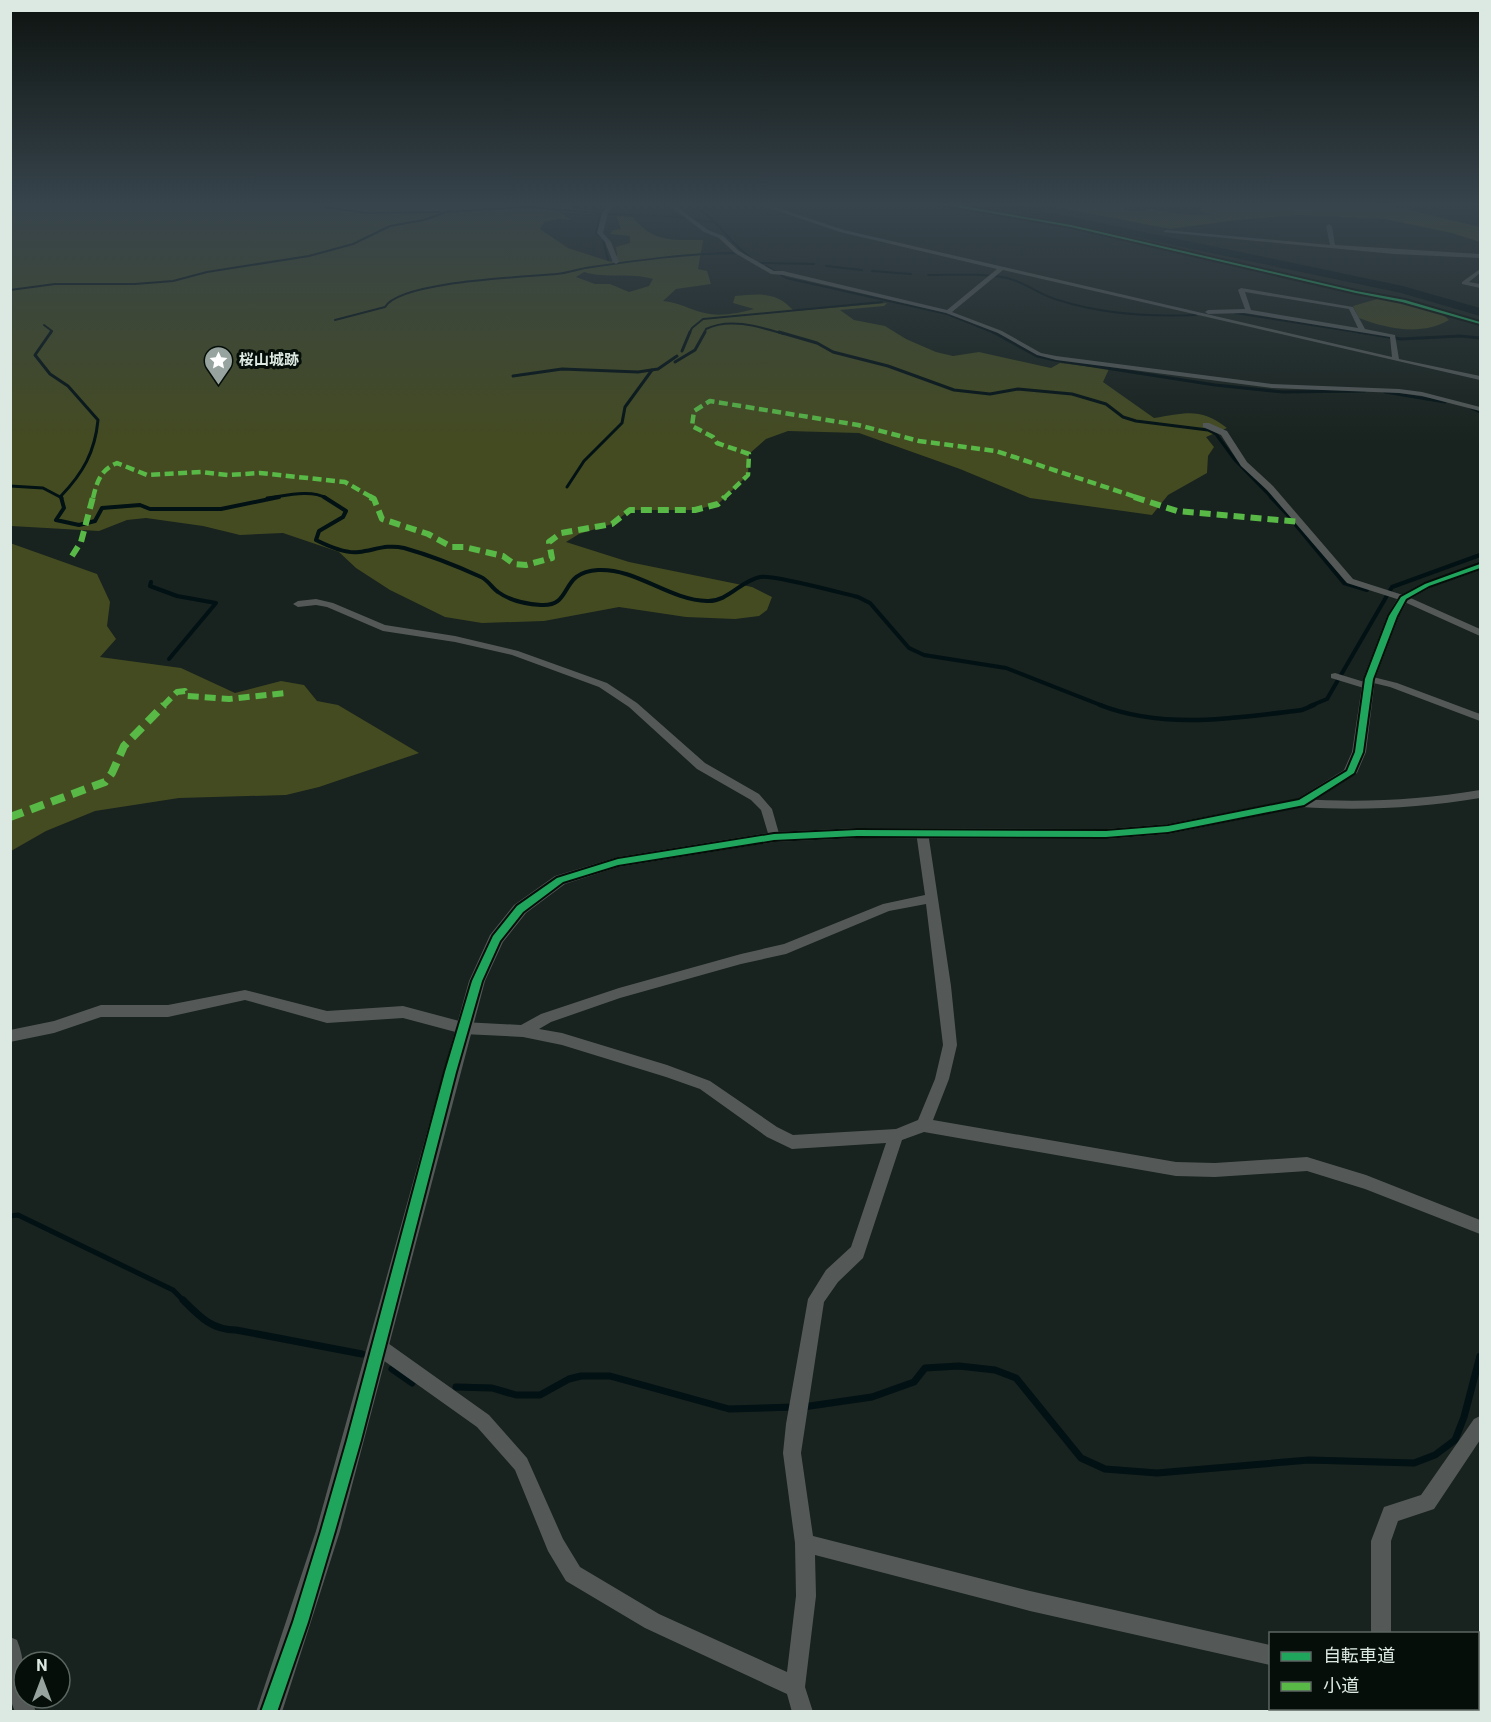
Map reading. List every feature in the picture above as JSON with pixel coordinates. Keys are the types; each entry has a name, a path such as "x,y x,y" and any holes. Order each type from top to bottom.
{"street":[{"path":"822,283 948,312 1000,332 1039,354 1056,358 1272,386 1411,393 1480,409"},
{"path":"948,312 984,283"},
{"path":"1065,283 1480,378"},
{"path":"1249,312 1241,290 1351,308 1362,330"},
{"path":"1195,313 1249,312 1362,330 1393,338 1396,360"},
{"path":"1206,425 1224,433 1244,464 1270,488 1350,581 1400,597 1466,624 1480,633"},
{"path":"1301,803 1350,773 1359,752 1363,682 1400,597 1480,566"},
{"path":"298,604 316,602 330,605 383,628 455,639 515,653 603,685 633,705 701,766 755,797 766,809 774,837"},
{"path":"1335,676 1393,685 1480,718"},
{"path":"269,1712 297,1638 380,1347 477,981 496,939 520,909 560,880 618,862 774,837 922,832 1106,834 1168,829 1301,803 1333,805 1448,800 1480,794"},
{"path":"922,832 950,1045 942,1079 924,1125"},
{"path":"523,1030 546,1018 619,993 741,958 786,949 887,907 932,898"},
{"path":"10,1036 54,1027 100,1011 168,1011 244,995 327,1017 403,1012 463,1028 523,1030 562,1039 666,1071 705,1085 772,1132 792,1142 896,1136 924,1125 1176,1169 1215,1170 1307,1164 1366,1182 1480,1227"},
{"path":"803,1712 795,1687 806,1596 805,1543 792,1454 800,1392 816,1299 832,1276 857,1252 896,1136"},
{"path":"380,1347 483,1420 521,1464 555,1544 573,1574 652,1621 795,1687"},
{"path":"1381,1632 1381,1541 1391,1514 1427,1502 1480,1425"},
{"path":"805,1543 1030,1601 1269,1655"},
{"path":"10,1647 22,1704 26,1712"}],"green space":[{"path":"10,283 593,283 610,284 629,292 649,286 651,283 711,283 676,289 663,301 717,315 754,309 733,303 735,296 744,295 768,295 781,300 794,311 887,303 884,306 840,310 854,320 885,326 906,339 936,352 953,356 979,352 1051,368 1060,363 1109,369 1103,382 1154,418 1184,413 1201,414 1218,421 1227,428 1206,437 1214,447 1208,456 1207,473 1168,495 1152,515 1030,498 960,469 859,433 788,431 766,439 749,454 748,475 718,504 695,510 630,510 612,524 579,534 566,542 629,562 752,587 772,597 767,610 759,616 735,619 686,617 619,607 544,621 482,623 445,617 390,590 356,568 339,552 283,533 240,535 203,526 146,518 127,520 99,531 11,526"},
{"path":"1377,299 1415,305 1435,311 1449,320 1427,328 1404,329 1359,318 1353,306"},
{"path":"10,543 97,574 110,602 107,626 116,639 100,657 181,668 235,693 281,681 304,685 317,701 338,705 419,753 319,787 286,795 179,798 95,811 46,831 11,851"}],"waterway":[{"path":"10,290 55,284 143,283"},
{"path":"335,320 385,307 395,298 414,291 456,283"},
{"path":"810,283 947,314 996,334"},
{"path":"1023,283 1058,300 1092,309 1144,315 1196,315"},
{"path":"1371,283 1480,312"},
{"path":"690,332 703,319 882,302"},
{"path":"1235,313 1369,334"},
{"path":"704,333 706,329 715,325 735,323 784,334"},
{"path":"44,325 52,331 50,334"},
{"path":"51,332 35,355 50,374 68,386 98,420 94,442 87,461 76,479 61,496"},
{"path":"682,351 690,332"},
{"path":"779,332 817,343 833,352 888,366 954,390 990,394 1018,389 1072,394 1106,404 1123,417 1136,421 1208,430 1216,434 1235,460 1272,498"},
{"path":"1359,332 1401,339 1460,336 1480,338"},
{"path":"675,362 695,350 704,333"},
{"path":"996,334 1037,356 1215,385 1283,392 1365,391"},
{"path":"513,376 562,369 638,372 658,369 677,356"},
{"path":"567,487 584,461 622,423 625,407 652,370"},
{"path":"1385,392 1445,402"},
{"path":"1471,408 1480,412"},
{"path":"10,486 43,488 61,498"},
{"path":"267,498 305,494 324,497"},
{"path":"61,498 64,508 56,520 79,525 95,521 102,508 140,505 150,509 221,509 279,497"},
{"path":"324,497 346,511 343,517 319,531 316,540 348,552 392,547 414,551 481,577 498,592 518,601 541,605 551,604 558,601 577,577 585,572 598,570 626,574 679,595 707,601 728,595 753,579 778,578 858,597 870,603 909,648 924,655 1006,668 1103,706"},
{"path":"1271,497 1292,519"},
{"path":"1296,525 1344,583 1367,590"},
{"path":"1310,706 1327,699 1392,587 1480,555"},
{"path":"151,582 150,586 177,596 216,603 169,659"},
{"path":"1103,706 1124,713 1149,717 1200,720 1302,710 1314,705"},
{"path":"10,1216 18,1215 173,1290 183,1300"},
{"path":"183,1300 201,1317 220,1328 362,1354"},
{"path":"803,1407 872,1397 914,1382 925,1368 959,1366 995,1370 1016,1378 1081,1458 1105,1469 1157,1473 1309,1460 1414,1463 1435,1455 1455,1440 1464,1417 1480,1356"},
{"path":"392,1369 412,1383"},
{"path":"456,1387 492,1388 516,1395 540,1395 569,1379 581,1376 610,1376 729,1409 794,1407"}],"marked path":[{"path":"72,556 81,542 98,478 107,467 117,463 147,475 201,472 228,475 260,473 345,482 374,499 382,519 428,534 452,547 464,547 503,556 514,564 526,565 552,558 549,542 561,533 612,524 630,510 695,510 718,504 748,475 749,454 717,443 713,437 692,426 694,411 710,401 858,425 919,441 996,451 1177,511 1300,522"},
{"path":"10,817 105,782 112,773 124,746 177,692 185,691 187,696 229,699 286,693"}],"cycle path":[{"path":"1319,283 1388,297 1480,323"},
{"path":"269,1712 300,1622 354,1440 426,1164 477,981 496,939 520,909 560,880 618,862 774,837 857,833 1106,834 1168,829 1301,803 1350,773 1359,752 1369,679 1393,616 1403,598 1427,585 1480,566"}],"place":[{"name":"桜山城跡","path":"218,386"}]}
